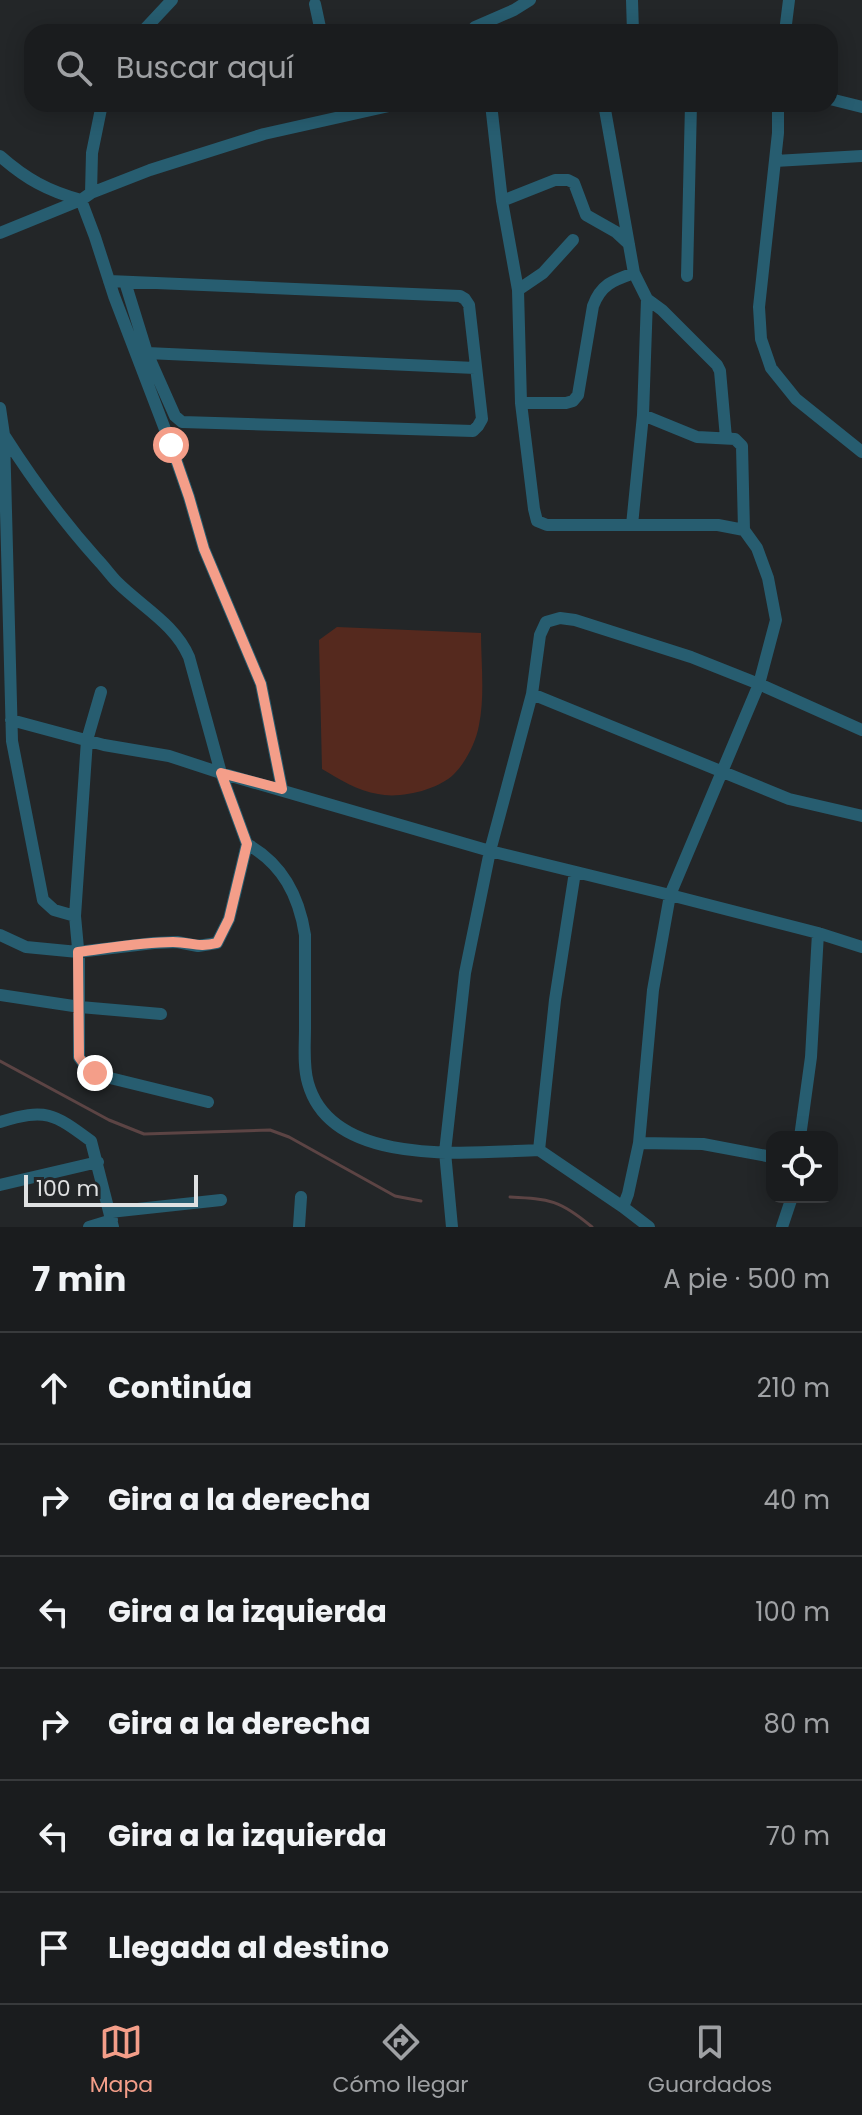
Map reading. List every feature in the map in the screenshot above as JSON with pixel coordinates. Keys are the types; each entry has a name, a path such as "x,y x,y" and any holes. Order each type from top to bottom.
{"street":[{"path":"150,24 172,0"},
{"path":"482,24 530,0"},
{"path":"632,0 633,24"},
{"path":"786,24 789,0"},
{"path":"315,4 319,24"},
{"path":"838,101 862,107"},
{"path":"100,112 86,196 95,237 171,445 204,549 261,684 282,789"},
{"path":"339,112 340,118"},
{"path":"0,233 150,170 264,134 365,112"},
{"path":"492,112 502,201 518,290 521,403 537,521 547,525 718,525 744,530"},
{"path":"605,112 634,273 647,299 717,365 726,438"},
{"path":"687,276 691,112"},
{"path":"778,112 759,307 761,339 771,368 796,399 862,452"},
{"path":"0,156 22,174 54,193 86,196"},
{"path":"775,161 862,156"},
{"path":"502,201 555,180 568,180 574,183 586,215 616,232 629,244"},
{"path":"518,290 543,273 573,240"},
{"path":"521,403 573,401 578,395 597,294 612,281 634,273"},
{"path":"109,281 460,296 469,305 482,419 473,431 182,422 175,416 147,353 125,282"},
{"path":"632,525 643,415 647,299"},
{"path":"147,353 475,368"},
{"path":"0,408 12,741 43,900 54,910 75,916"},
{"path":"623,1207 639,1143 653,990 670,895 759,684 776,620 768,578 757,548 744,530 742,446 735,439 697,437 643,415"},
{"path":"0,935 26,947 78,952 166,942 198,946 217,943 229,919 247,844 221,773 183,643 173,629 115,580 30,477 2,435"},
{"path":"452,1227 445,1152 465,973 490,851 532,694 540,635 546,622 560,618 575,620 691,657 862,730"},
{"path":"101,692 87,740 75,916 80,1007 79,1057 86,1067 106,1077 208,1102"},
{"path":"532,694 789,799 862,816"},
{"path":"11,720 104,745 169,756 490,851 818,933 862,947"},
{"path":"247,844 264,853 279,871 295,894 302,916 305,935 307,1081 315,1103 334,1122 363,1140 415,1151 539,1150 649,1227"},
{"path":"539,1150 555,1000 575,872"},
{"path":"801,1131 811,1057 818,933"},
{"path":"0,995 80,1007 161,1014"},
{"path":"0,1122 29,1113 49,1115 61,1119 91,1141 112,1220"},
{"path":"639,1143 703,1144 766,1156"},
{"path":"0,1185 98,1162"},
{"path":"299,1227 301,1197"},
{"path":"89,1227 221,1200"},
{"path":"782,1227 790,1203"}],"shaded area":[{"path":"337,627 481,633 482,691 478,731 466,758 447,780 418,792 387,795 356,787 322,769 319,640"}],"waterway":[{"path":"0,1061 109,1120 144,1134 270,1130 289,1137 395,1196 421,1201"},
{"path":"510,1197 563,1206 592,1227"}],"route":[{"path":"95,1073 79,1057 78,952 154,943 177,942 198,946 217,943 229,919 247,844 221,773 282,789 261,684 204,549 171,445"}]}
